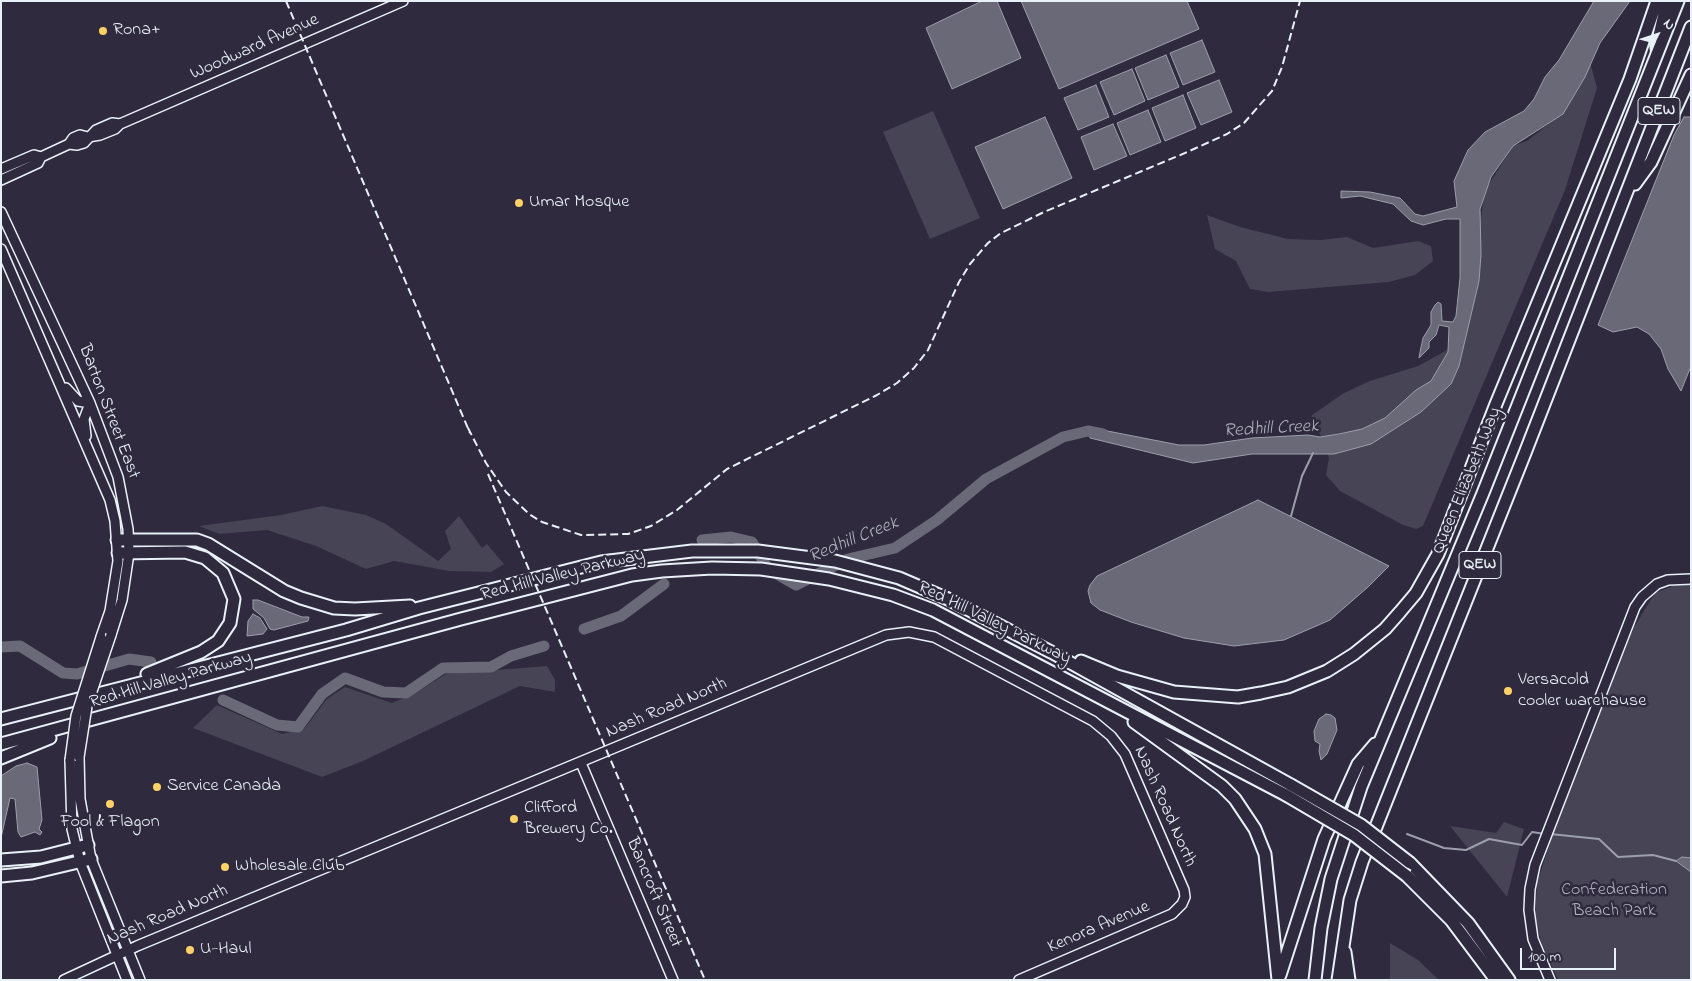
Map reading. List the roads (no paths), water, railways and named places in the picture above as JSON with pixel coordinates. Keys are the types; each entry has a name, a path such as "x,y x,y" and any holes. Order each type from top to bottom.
{"highway":[{"path":"1051,652 1066,655 1145,686 1203,696 1238,696 1288,687 1327,671 1354,654 1390,624 1416,593 1438,554 1496,404 1630,79 1657,1"},
{"path":"1656,56 1663,12 1667,1"},
{"name":"Queen Elizabeth Way","path":"1314,980 1320,928 1331,879 1361,788 1483,493 1678,1"},
{"name":"QEW","path":"1338,980 1350,900 1384,802 1691,27"},
{"path":"1626,195 1651,162 1691,76"},
{"path":"122,539 183,538 208,544 284,591 334,608 369,609 408,606 419,608"},
{"name":"Red Hill Valley Parkway","path":"1,719 346,630 419,608 601,562 692,551 758,551 834,561 899,578 948,599 1051,652"},
{"path":"123,553 185,552 205,558 223,573 232,590 234,605 226,630 210,647 186,660 141,677 124,687"},
{"name":"Red Hill Valley Parkway","path":"1,744 68,728 461,619 632,575 712,568 761,569 829,579 893,595 933,610 980,633 1119,709"},
{"path":"1051,652 1289,790 1354,835 1407,876 1451,920 1496,980"},
{"path":"1119,709 1142,729 1195,764 1222,786 1246,812 1265,854 1279,980"},
{"path":"1119,709 1361,826 1410,863 1468,923 1509,980"},
{"path":"1,758 49,739 68,728"},
{"path":"1279,980 1324,839 1358,764 1381,737"},
{"path":"1,860 41,857 82,847"},
{"path":"1,876 32,873 86,860"},
{"path":"1343,938 1349,980"}],"main road":[{"name":"Woodward Avenue","path":"1,180 38,163 42,157 69,144 73,138 80,135 88,137 108,132 120,124 403,1"},
{"name":"Woodward Avenue","path":"1,169 34,155 42,157"},
{"name":"Barton Street East","path":"1,212 90,403 118,478 124,503 122,600 87,706 74,758"},
{"name":"Barton Street East","path":"1,249 110,500 122,539"},
{"path":"59,380 78,401 90,403 84,419 88,452"},
{"name":"Barton Street East","path":"123,553 110,611 76,716 71,811 116,955 127,980"},
{"path":"1550,980 1533,939 1529,910 1530,889 1538,856 1635,607 1642,597 1657,584 1674,579 1691,579"},
{"name":"Nash Road North","path":"64,980 127,950 886,635 909,632 934,637 1093,721 1111,736 1125,754 1184,890 1185,897"},
{"name":"Bancroft Street","path":"581,763 673,980"},
{"name":"Barton Street East","path":"86,860 140,980"},
{"name":"Kenora Avenue","path":"1019,980 1172,914 1185,897"}],"water":[{"path":"982,1 997,1 1021,58 952,89 926,28"},
{"path":"1021,1 1187,1 1199,29 1059,89"},
{"path":"1594,1 1630,1 1600,43 1585,77 1563,114 1513,146 1491,177 1480,209 1481,255 1479,281 1459,366 1451,384 1421,412 1371,444 1334,454 1252,454 1193,463 1090,438 1087,427 1179,445 1204,445 1252,438 1308,435 1320,437 1339,434 1362,429 1385,418 1416,390 1431,381 1448,352 1449,327 1439,325 1436,335 1429,342 1429,348 1419,358 1420,352 1423,338 1431,325 1431,312 1438,302 1441,304 1442,321 1453,322 1456,316 1460,278 1460,219 1446,219 1423,225 1411,221 1393,204 1360,196 1341,198 1341,191 1370,192 1400,198 1415,214 1423,216 1457,207 1454,181 1468,150 1485,132 1524,111 1534,99 1545,77 1559,60"},
{"path":"1202,40 1215,72 1183,85 1170,53"},
{"path":"1166,55 1179,87 1148,100 1135,68"},
{"path":"1132,69 1145,101 1114,115 1100,82"},
{"path":"1219,80 1232,112 1201,125 1187,93"},
{"path":"1096,85 1109,117 1078,130 1064,98"},
{"path":"1183,95 1196,128 1165,141 1152,108"},
{"path":"1148,110 1161,142 1130,155 1117,123"},
{"path":"1045,117 1072,178 1003,209 975,147"},
{"path":"1684,117 1691,117 1691,366 1681,391 1668,369 1661,349 1649,334 1637,327 1613,332 1598,325 1674,135"},
{"path":"1113,124 1127,156 1094,170 1081,137"},
{"path":"1258,500 1389,566 1330,620 1284,640 1234,646 1184,638 1131,622 1100,610 1091,603 1088,591 1097,576"},
{"path":"253,600 258,600 302,617 309,617 308,621 274,630 270,629 264,618 253,609"},
{"path":"253,614 260,618 267,629 263,634 247,636 248,621"},
{"path":"1326,714 1335,718 1337,730 1327,754 1321,760 1320,744 1315,741 1314,731 1319,719"},
{"path":"27,763 37,767 42,820 39,829 42,832 40,835 35,832 21,837 18,832 15,799 10,798 1,838 1,776 16,766"},
{"path":"1682,857 1691,858 1691,872 1676,861"}],"waterway":[{"name":"Redhill Creek","path":"702,540 731,537 752,542 768,569 796,585 848,559 895,548 937,520 986,479 1063,437 1088,431 1103,434"},
{"path":"1291,516 1302,476 1313,453"},
{"name":"Redhill Creek","path":"584,629 621,616 664,584"},
{"name":"Redhill Creek","path":"1,647 20,646 63,673 77,674 129,659 151,662"},
{"name":"Redhill Creek","path":"223,700 277,725 298,727 322,694 345,678 383,692 406,693 443,668 491,667 511,656 544,646"},
{"path":"1407,834 1444,848 1466,850 1489,839 1522,845 1532,832 1545,834"},
{"path":"1550,834 1599,839 1618,857 1653,855 1676,861"}],"railway":[{"path":"286,1 470,433"},
{"path":"468,428 486,463 506,492 529,514 542,522 581,535 628,534 651,526 677,510 727,469 877,395 897,383 914,368 928,350 959,282 970,264 988,243 1001,233 1044,212 1227,134 1244,123 1272,91 1282,67 1300,1"},
{"path":"488,474 705,980"}],"place":[{"name":"Rona+","path":"103,31"},
{"name":"Umar Mosque","path":"519,203"},
{"name":"Versacold cooler warehause","path":"1508,691"},
{"name":"Service Canada","path":"157,787"},
{"name":"Fool & Flagon","path":"110,804"},
{"name":"Clifford Brewery Co.","path":"514,819"},
{"name":"Wholesale Club","path":"225,867"},
{"name":"U-Haul","path":"190,950"}],"park label":[{"name":"Confederation Beach Park","path":"1614,901"}]}
